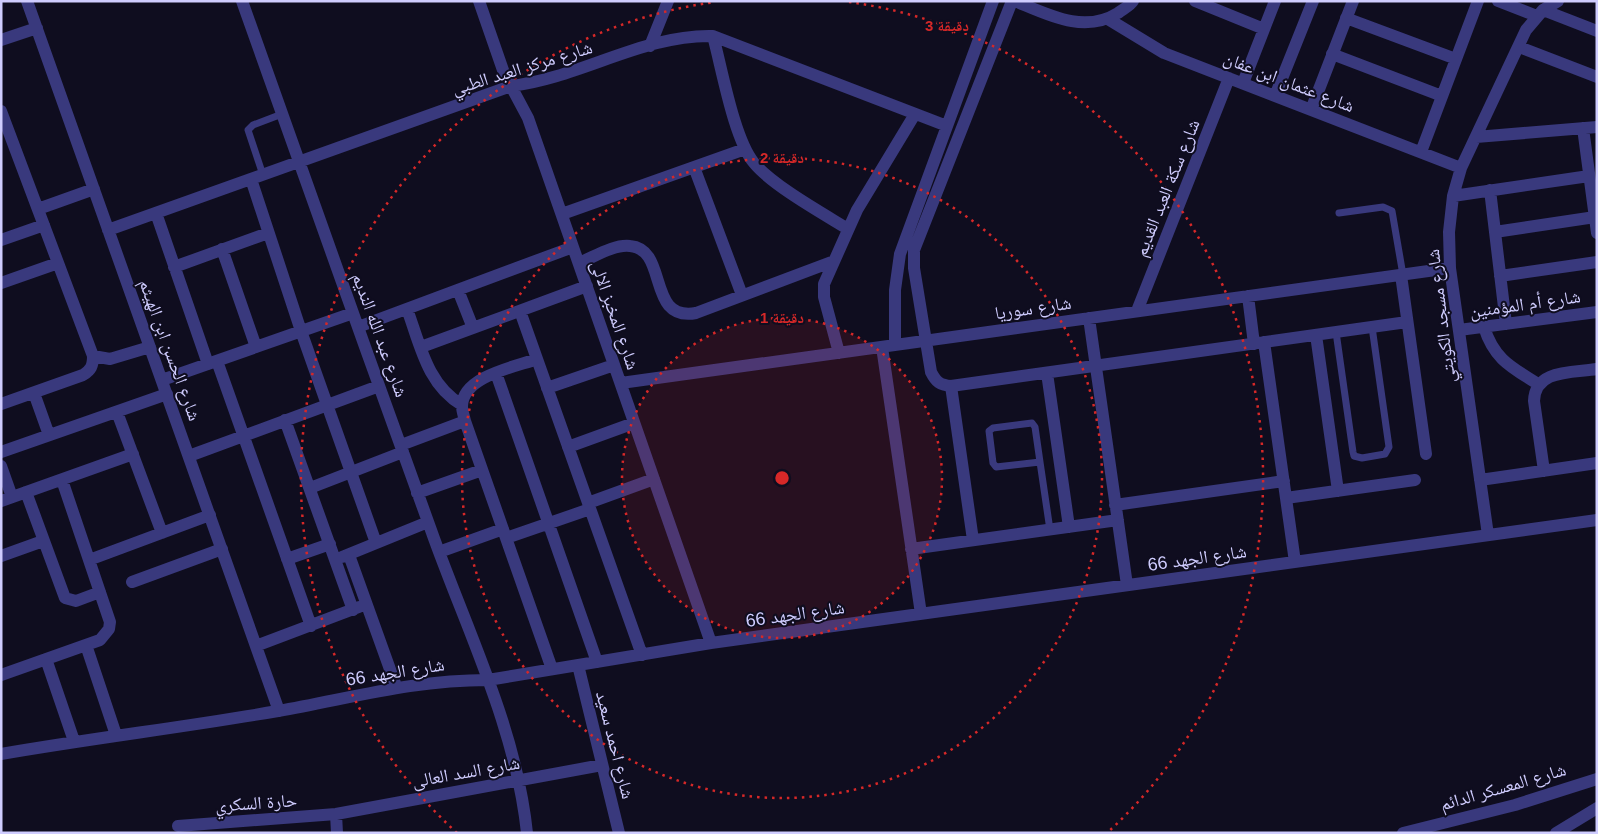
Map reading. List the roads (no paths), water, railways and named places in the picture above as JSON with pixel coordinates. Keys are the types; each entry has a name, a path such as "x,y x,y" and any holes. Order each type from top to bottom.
{"street":[{"name":"شارع الحسن ابن الهيثم","path":"27,1 279,711"},
{"name":"شارع عبد الله النديم","path":"242,1 417,493 488,680 518,781 527,833"},
{"name":"شارع المخبز الالى","path":"479,1 511,86 528,118 711,643"},
{"path":"650,46 668,1"},
{"path":"921,614 911,549 888,346 900,254 993,1"},
{"path":"1133,1 1108,19 1087,24 1065,21 1014,1 914,250 914,268 931,372 935,380 942,385 951,386 1407,322"},
{"path":"1195,1 1264,29"},
{"path":"1243,83 1275,1"},
{"path":"1276,96 1313,1"},
{"path":"1310,110 1353,1"},
{"path":"1421,152 1478,1"},
{"path":"1498,1 1597,30"},
{"name":"شارع مسجد الكويتي","path":"1488,535 1450,268 1449,232 1453,196 1461,168 1526,30 1540,13 1558,1"},
{"path":"1346,18 1456,59"},
{"name":"شارع عثمان ابن عفان","path":"1108,19 1164,53 1461,168"},
{"path":"1,40 37,28"},
{"name":"شارع مركز العبد الطبي","path":"108,230 511,86 558,77 670,39 692,36 713,36 947,126"},
{"path":"713,36 745,149 754,163 766,175 848,229"},
{"path":"1519,47 1597,77"},
{"path":"1332,54 1442,96"},
{"name":"شارع سكة العبد القديم","path":"1137,312 1229,78"},
{"path":"1,111 93,356 93,364 89,371 83,375 1,404"},
{"path":"839,353 823,290 860,205 915,114"},
{"path":"1476,137 1597,127"},
{"path":"1583,128 1597,233"},
{"path":"562,214 745,149"},
{"path":"694,167 742,295"},
{"path":"1453,196 1589,176"},
{"path":"251,179 301,331 376,543"},
{"path":"38,209 94,189"},
{"path":"1490,190 1506,324"},
{"path":"156,213 174,267 243,436 311,626"},
{"path":"1495,232 1595,217"},
{"path":"1,240 44,225"},
{"path":"174,267 268,233"},
{"path":"579,263 619,247 631,246 643,251 651,261 666,302 673,311 684,315 834,261"},
{"path":"358,327 573,247"},
{"path":"222,250 256,347"},
{"path":"1,283 58,262"},
{"path":"1500,276 1597,262"},
{"name":"شارع سوريا","path":"620,384 1450,268"},
{"path":"1402,275 1426,454"},
{"path":"421,347 587,286"},
{"path":"458,290 473,328"},
{"path":"1248,296 1259,343 1284,481 1295,562"},
{"path":"407,309 432,375 439,388 449,398 462,405"},
{"path":"520,310 642,655"},
{"path":"162,380 353,312"},
{"name":"شارع أم المؤمنين","path":"1459,330 1597,312"},
{"path":"1089,318 1127,585"},
{"path":"1484,327 1489,342 1498,356 1538,384"},
{"path":"1316,335 1338,491"},
{"path":"93,356 110,359 150,347"},
{"path":"537,359 480,379 467,390 462,405 465,421 552,669"},
{"path":"547,388 614,364"},
{"path":"1544,471 1534,402 1534,392 1538,384 1550,376 1597,369"},
{"path":"1047,372 1069,527"},
{"path":"496,373 597,662"},
{"path":"189,456 379,386"},
{"path":"951,386 973,540"},
{"path":"34,393 49,435"},
{"path":"1,452 167,394"},
{"path":"117,412 162,533"},
{"path":"285,420 353,610"},
{"path":"310,488 351,472 465,421"},
{"path":"568,447 634,423"},
{"path":"1,466 7,499 133,454"},
{"path":"1480,480 1597,463"},
{"path":"417,493 482,470"},
{"path":"439,552 549,523 654,479"},
{"path":"1,675 100,640 109,629 110,622 62,480"},
{"path":"1286,498 1415,480"},
{"path":"1116,505 1284,481"},
{"path":"26,492 65,598 76,601 100,592"},
{"path":"89,560 210,515"},
{"path":"911,549 1118,520"},
{"name":"شارع الجهد 66","path":"1,754 279,711 396,686 445,680 488,680 711,643 1597,520"},
{"path":"335,560 428,522"},
{"path":"1,556 43,541"},
{"path":"287,559 330,544"},
{"path":"132,582 222,549"},
{"path":"349,554 396,686"},
{"path":"256,646 367,605"},
{"path":"86,645 116,735"},
{"path":"46,659 74,742"},
{"name":"شارع احمد سعيد","path":"578,665 619,833"},
{"name":"شارع السد العالى","path":"336,814 602,765"},
{"name":"شارع المعسكر الدائم","path":"1403,833 1418,831 1515,805 1597,779"},
{"path":"1561,832 1597,808"},
{"path":"336,814 336,833"},
{"name":"حارة السكري","path":"178,826 336,814"}],"lane":[{"path":"263,175 248,130 253,125 282,114"},
{"path":"1339,213 1383,206 1392,211 1402,275"},
{"path":"1336,332 1353,452 1358,458 1371,457 1385,454 1389,447 1372,327"},
{"path":"1040,462 996,467 992,463 989,431 993,428 1032,423 1035,427 1050,530"}]}
